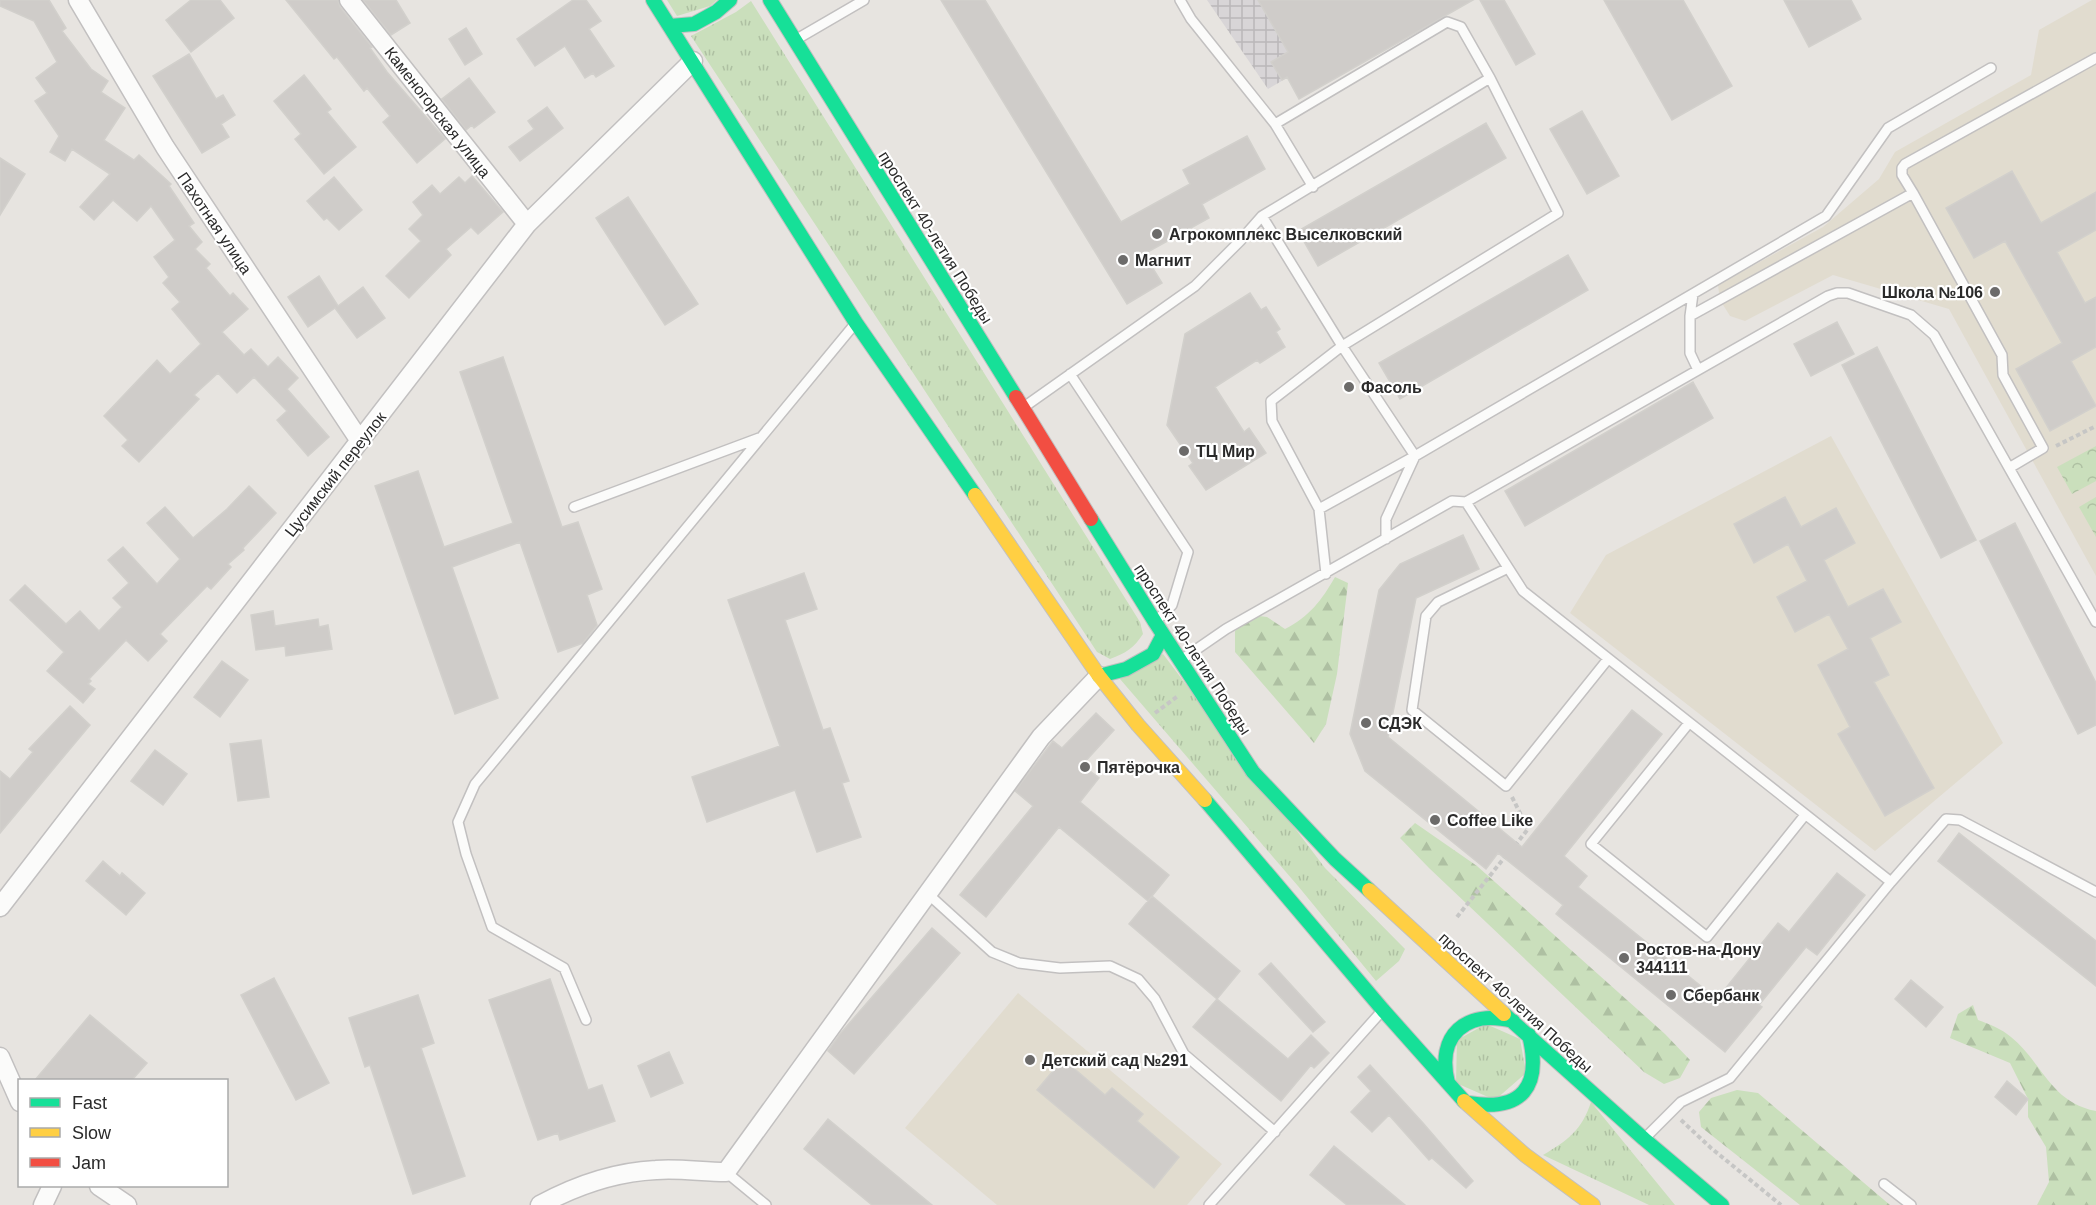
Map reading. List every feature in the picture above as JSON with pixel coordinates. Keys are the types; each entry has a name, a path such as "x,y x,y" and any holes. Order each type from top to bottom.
{"main road":[{"path":"653,0 856,323 1099,676 1138,725 1215,810 1383,1010 1448,1083 1525,1155 1593,1205"},
{"path":"670,26 694,24 716,12 730,0"},
{"name":"проспект 40-летия Победы","path":"770,0 1179,662 1252,772 1335,859 1644,1139 1722,1205"},
{"path":"1099,676 1126,669 1153,654 1163,635"},
{"path":"1448,1083 1444,1057 1450,1040 1458,1029 1476,1018 1490,1016 1513,1021"},
{"path":"1468,1103 1496,1107 1511,1102 1524,1092 1533,1078 1536,1062 1529,1035"}],"street":[{"name":"Пахотная улица","path":"78,0 165,147 360,441"},
{"name":"Каменогорская улица","path":"349,0 527,224"},
{"name":"Цусимский переулок","path":"0,907 527,224 693,61"},
{"path":"540,1205 566,1190 621,1174 657,1169 726,1172 1041,737 1099,676"},
{"path":"0,1057 18,1098"},
{"path":"43,1205 51,1187"},
{"path":"102,1187 127,1205"}],"lane":[{"path":"795,41 864,0"},
{"path":"1180,0 1191,19 1275,124 1313,187"},
{"path":"1275,124 1447,22 1461,27 1490,78 1558,213 1342,346 1271,401 1272,421 1319,509 1326,574"},
{"path":"2009,468 2043,448 2003,375 2002,355 1902,175 1902,168 1905,164 2096,58"},
{"path":"1319,509 1415,456 1826,216 1888,128 1990,68"},
{"path":"1022,408 1195,286 1262,216 1490,78"},
{"path":"1690,316 1913,193"},
{"path":"1262,216 1342,346 1415,456"},
{"path":"1179,662 1226,629 1452,501 1467,502 1828,296 1837,293 1848,293 1911,315 1934,335 2096,622"},
{"path":"1693,294 1690,316 1690,356 1698,370"},
{"path":"586,1020 564,968 492,927 466,854 458,822 475,784 856,323"},
{"path":"1070,374 1188,552 1172,605 1155,622"},
{"path":"574,507 761,437"},
{"path":"1386,539 1386,519 1415,456"},
{"path":"1467,502 1523,591 1891,882"},
{"path":"1508,568 1438,602 1426,616 1412,710 1506,786 1608,659"},
{"path":"1689,723 1592,844 1707,937 1805,815"},
{"path":"1644,1139 1681,1102 1730,1078 1891,882 1946,819 1959,820 2096,892"},
{"path":"927,894 992,952 1019,963 1060,968 1110,966 1138,978 1155,999 1185,1053 1275,1132"},
{"path":"1209,1205 1383,1010"},
{"path":"726,1172 766,1205"},
{"path":"1884,1184 1911,1205"}],"path":[{"path":"2043,448 2061,446 2096,426"},
{"path":"1138,725 1194,684"},
{"path":"1506,786 1528,829 1517,843"},
{"path":"1457,917 1504,858"},
{"path":"1672,1112 1711,1148 1780,1205"}],"shaded area":[{"path":"1207,0 1423,0 1268,89"},
{"name":"Школа №106","path":"2092,0 2096,0 2096,576 1949,309 1833,275 1745,321 1730,316 1720,300 1718,285 1823,227 1879,179 1895,152 2031,75 2039,30"},
{"path":"1831,436 2003,743 1875,851 1570,613 1606,555"},
{"name":"Детский сад №291","path":"1018,993 1222,1164 1187,1205 997,1205 905,1128"}],"green space":[{"path":"667,0 717,0 710,6 677,16"},
{"path":"751,1 1140,622 1143,634 1125,652 1110,659 1097,652 691,36 736,12"},
{"path":"2096,446 2096,481 2072,494 2057,467"},
{"path":"2096,497 2096,537 2079,507"},
{"path":"1335,577 1348,583 1337,674 1326,724 1314,743 1235,652 1235,631 1251,615 1267,617 1285,629 1314,607"},
{"path":"1163,654 1325,868 1405,949 1399,961 1376,981 1298,886 1120,679"},
{"path":"1415,823 1477,866 1665,1034 1690,1060 1680,1078 1664,1084 1644,1072 1429,868 1400,838"},
{"path":"1973,1005 1978,1020 2000,1029 2011,1037 2057,1090 2080,1106 2096,1111 2096,1205 2037,1205 2049,1182 2046,1147 2028,1117 2028,1099 2010,1063 1950,1038 1958,1014"},
{"path":"1486,1024 1520,1039 1526,1073 1495,1100 1456,1083 1457,1040"},
{"path":"1737,1090 1758,1093 1890,1205 1800,1205 1701,1127 1699,1112 1711,1098"},
{"path":"1591,1102 1675,1205 1649,1205 1543,1155 1573,1134 1583,1120"}],"building":[{"path":"0,0 49,0 66,28 62,31 91,69 108,81 101,92 125,108 104,140 134,160 139,155 171,184 169,186 194,223 189,226 202,242 195,249 210,264 206,268 230,296 233,293 248,309 222,332 244,355 251,349 268,367 278,357 298,378 287,389 329,437 308,456 277,420 287,411 254,377 237,393 218,373 194,395 199,399 139,462 122,446 128,440 104,416 157,360 170,374 201,344 172,309 180,302 163,283 169,277 154,257 175,240 151,206 137,221 113,200 94,220 80,207 110,174 72,149 65,161 50,152 59,136 35,101 47,93 36,78 57,62 34,21 0,6"},
{"path":"191,0 220,0 234,18 191,52 166,20"},
{"path":"286,0 338,0 340,7 372,47 370,48 387,72 445,139 417,163 383,122 390,116 367,88 364,91 337,57 334,59"},
{"path":"363,0 396,0 410,23 391,35"},
{"path":"573,0 586,0 601,21 589,29 614,66 596,77 593,73 585,78 565,46 535,66 517,39"},
{"path":"941,0 985,0 1121,222 1190,184 1183,170 1247,136 1265,169 1202,204 1209,218 1144,254 1162,283 1127,304"},
{"path":"1258,0 1473,0 1299,99 1287,77 1282,80 1271,62 1288,52"},
{"path":"1480,0 1504,0 1535,54 1516,65"},
{"path":"1604,0 1683,0 1732,86 1672,120"},
{"path":"1784,0 1851,0 1861,19 1809,47"},
{"path":"466,28 482,54 465,65 449,39"},
{"path":"189,54 216,99 223,95 235,115 221,124 229,137 202,153 153,76"},
{"path":"304,75 331,109 327,112 356,147 324,174 295,139 301,134 274,101"},
{"path":"469,78 495,112 474,128 472,125 466,130 442,99"},
{"path":"547,107 563,128 520,161 509,147 534,129 528,121"},
{"path":"1582,111 1619,176 1587,194 1550,129"},
{"path":"1486,123 1506,158 1318,266 1298,231"},
{"path":"0,158 25,174 0,215"},
{"path":"2012,171 2041,223 2096,192 2096,230 2057,252 2085,303 2096,297 2096,347 2071,361 2096,406 2050,431 2016,369 2062,343 2005,241 1974,258 1946,208"},
{"path":"472,176 503,212 478,234 471,227 446,249 451,255 409,298 386,276 421,241 409,229 423,215 413,202 432,185 440,194 459,177 465,183"},
{"path":"334,177 362,210 339,230 327,218 324,220 307,201"},
{"path":"628,197 698,304 665,325 596,218"},
{"path":"1568,255 1588,290 1400,399 1379,363"},
{"path":"319,276 338,306 363,287 385,318 357,338 335,308 308,327 288,297"},
{"path":"1250,293 1261,310 1266,307 1280,329 1276,332 1285,347 1260,363 1257,360 1215,387 1244,432 1249,428 1266,453 1206,490 1189,466 1193,463 1167,425 1185,334"},
{"path":"1837,322 1854,354 1811,376 1794,344"},
{"path":"1877,347 1976,540 1941,558 1842,365"},
{"path":"503,357 562,527 578,522 602,589 587,595 597,625 583,643 558,652 520,542 452,567 498,698 455,714 375,486 418,471 444,547 513,523 460,372"},
{"path":"1693,382 1713,418 1525,526 1505,491"},
{"path":"249,486 276,513 243,548 244,550 228,564 231,567 211,589 207,586 160,634 167,641 148,661 126,640 89,679 91,681 88,684 95,689 83,703 47,671 64,652 10,600 25,585 66,624 80,611 99,631 122,607 113,598 129,583 108,560 123,547 157,584 180,559 147,523 165,507 193,538 227,509"},
{"path":"1785,497 1801,527 1836,508 1855,543 1824,560 1848,607 1883,589 1901,622 1870,638 1889,675 1874,682 1934,788 1885,816 1838,734 1850,727 1818,665 1848,649 1829,614 1795,632 1777,597 1807,581 1788,544 1754,563 1734,524"},
{"path":"2015,523 2096,683 2096,725 2078,734 1980,541"},
{"path":"1463,535 1479,569 1416,598 1388,737 1522,847 1632,710 1662,734 1564,856 1587,876 1578,887 1717,999 1778,923 1789,932 1837,873 1865,895 1817,955 1806,947 1759,1005 1762,1007 1725,1052 1556,914 1563,905 1498,853 1486,869 1365,771 1350,734 1379,590 1400,564"},
{"path":"804,573 817,609 785,620 823,730 830,728 849,781 842,783 861,837 817,852 795,790 707,822 692,777 780,746 728,600"},
{"path":"273,611 275,626 318,619 319,627 328,625 332,649 286,656 285,646 256,650 251,615"},
{"path":"222,661 248,680 220,717 194,697"},
{"path":"70,706 90,725 0,833 0,771 10,779 33,752 29,749"},
{"path":"1096,713 1114,730 1082,765 1099,778 1080,802 1169,875 1148,901 1059,827 986,917 960,895 1033,806 1015,791 1053,741 1062,748"},
{"path":"261,740 269,797 238,801 230,744"},
{"path":"155,750 187,774 163,805 131,781"},
{"path":"1959,833 2096,941 2096,986 1938,861"},
{"path":"103,861 120,876 122,873 145,893 126,915 86,881"},
{"path":"1152,896 1240,971 1217,999 1129,924"},
{"path":"932,928 960,953 854,1074 828,1051 840,1034"},
{"path":"1271,963 1325,1022 1313,1032 1259,974"},
{"path":"274,978 329,1083 296,1100 241,995"},
{"path":"550,979 588,1090 602,1085 615,1121 560,1140 558,1133 538,1140 489,1000"},
{"path":"1911,980 1943,1007 1926,1027 1895,999"},
{"path":"418,995 434,1043 421,1048 465,1176 413,1194 370,1065 365,1067 349,1018"},
{"path":"1217,999 1288,1059 1311,1035 1329,1053 1314,1068 1311,1065 1281,1101 1193,1027"},
{"path":"90,1015 147,1063 133,1079 36,1079"},
{"path":"669,1052 683,1083 651,1097 638,1066"},
{"path":"1063,1059 1105,1095 1112,1088 1143,1114 1137,1121 1179,1157 1154,1188 1037,1090"},
{"path":"1370,1065 1473,1181 1466,1188 1432,1158 1429,1160 1389,1115 1372,1132 1351,1112 1371,1091 1358,1077"},
{"path":"2007,1081 2028,1099 2016,1115 1995,1097"},
{"path":"828,1119 932,1205 872,1205 804,1149"},
{"path":"1334,1146 1405,1205 1347,1205 1310,1175"}],"traffic: fast":[{"path":"653,0 856,323 975,495"},
{"path":"670,26 694,24 716,12 730,0"},
{"path":"770,0 1016,397"},
{"path":"1091,519 1253,772 1335,859 1369,890"},
{"path":"1099,676 1126,669 1153,654 1163,635"},
{"path":"1205,800 1383,1010 1464,1101"},
{"path":"1504,1014 1722,1205"},
{"path":"1448,1083 1445,1066 1446,1051 1458,1030 1481,1019 1496,1018 1513,1021"},
{"path":"1468,1103 1487,1105 1502,1103 1524,1092 1530,1082 1533,1069 1529,1035"}],"traffic: slow":[{"path":"975,495 1099,676 1138,725 1205,800"},
{"path":"1369,890 1504,1014"},
{"path":"1464,1101 1525,1155 1593,1205"}],"traffic: jam":[{"path":"1016,397 1091,519"}],"place":[{"name":"Агрокомплекс Выселковский","path":"1157,234"},
{"name":"Магнит","path":"1123,260"},
{"name":"Школа №106","path":"1995,292"},
{"name":"Фасоль","path":"1349,387"},
{"name":"ТЦ Мир","path":"1184,451"},
{"name":"СДЭК","path":"1366,723"},
{"name":"Пятёрочка","path":"1085,767"},
{"name":"Coffee Like","path":"1435,820"},
{"name":"Ростов-на-Дону 344111","path":"1624,958"},
{"name":"Сбербанк","path":"1671,995"},
{"name":"Детский сад №291","path":"1030,1060"}]}
